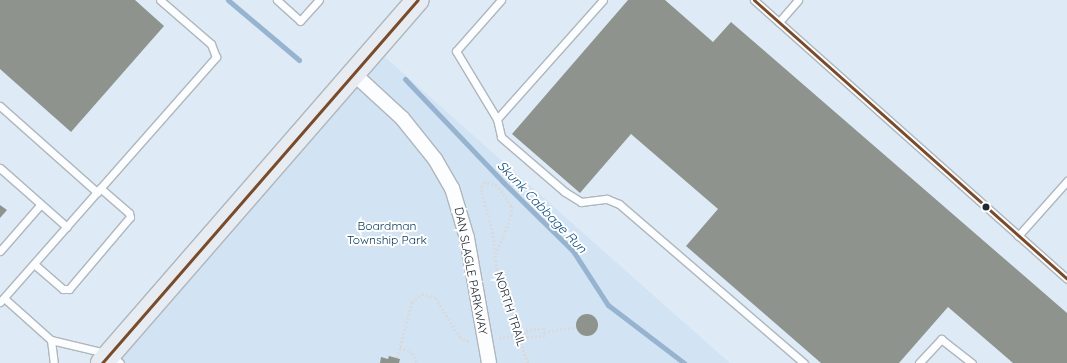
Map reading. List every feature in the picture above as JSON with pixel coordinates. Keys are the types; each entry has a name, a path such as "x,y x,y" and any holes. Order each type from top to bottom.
{"main road":[{"path":"111,360 353,73 417,0"}],"street":[{"name":"DAN SLAGLE PARKWAY","path":"353,73 402,118 435,160 452,188 467,238 489,363"}],"lane":[{"path":"111,360 51,340 2,300 216,57 211,44 160,0"},
{"path":"277,0 300,21 319,0"},
{"path":"501,0 456,51 497,119 501,137 566,192 581,202 607,199 619,204 804,363"},
{"path":"497,119 602,0"},
{"path":"754,0 1067,279"},
{"path":"779,22 798,0"},
{"path":"0,106 99,190 129,213 130,217 69,289 64,289 34,264"},
{"path":"0,168 67,227"},
{"path":"1018,236 1067,181"},
{"path":"0,251 41,204"},
{"path":"919,363 941,339 972,363"},
{"path":"51,340 54,363"}],"path":[{"name":"NORTH TRAIL","path":"496,254 511,216 511,206 497,186 485,182 482,186 482,193 493,232 496,254 502,287 528,363"},
{"path":"396,358 412,302 417,296 426,294 440,301 463,340 476,341"},
{"path":"544,332 576,327"},
{"path":"544,328 544,332 545,336 527,338 526,330 544,328"},
{"path":"495,338 527,334"},
{"path":"400,347 412,353 418,363"}],"shaded area":[{"path":"0,0 1067,0 1067,363 730,363 375,48 102,363 0,363"}],"green space":[{"name":"Boardman Township Park","path":"375,48 730,363 102,363"}],"building":[{"path":"0,0 135,0 164,26 71,132 0,69"},
{"path":"628,0 665,0 713,42 731,22 1067,313 1067,363 1013,363 948,307 899,363 821,363 686,246 718,209 631,134 580,193 512,134"},
{"path":"0,205 7,210 0,218"},
{"path":"587,314 595,317 598,325 595,333 587,336 579,333 576,325 579,317"},
{"path":"389,356 400,359 399,363 380,363 381,357 388,359"}],"waterway":[{"name":"Skunk Cabbage Run","path":"228,0 299,60"},
{"name":"Skunk Cabbage Run","path":"405,79 502,181 573,251 608,305 684,363"}],"transit line":[{"path":"102,363 417,0"},
{"path":"754,0 1067,279"}]}
